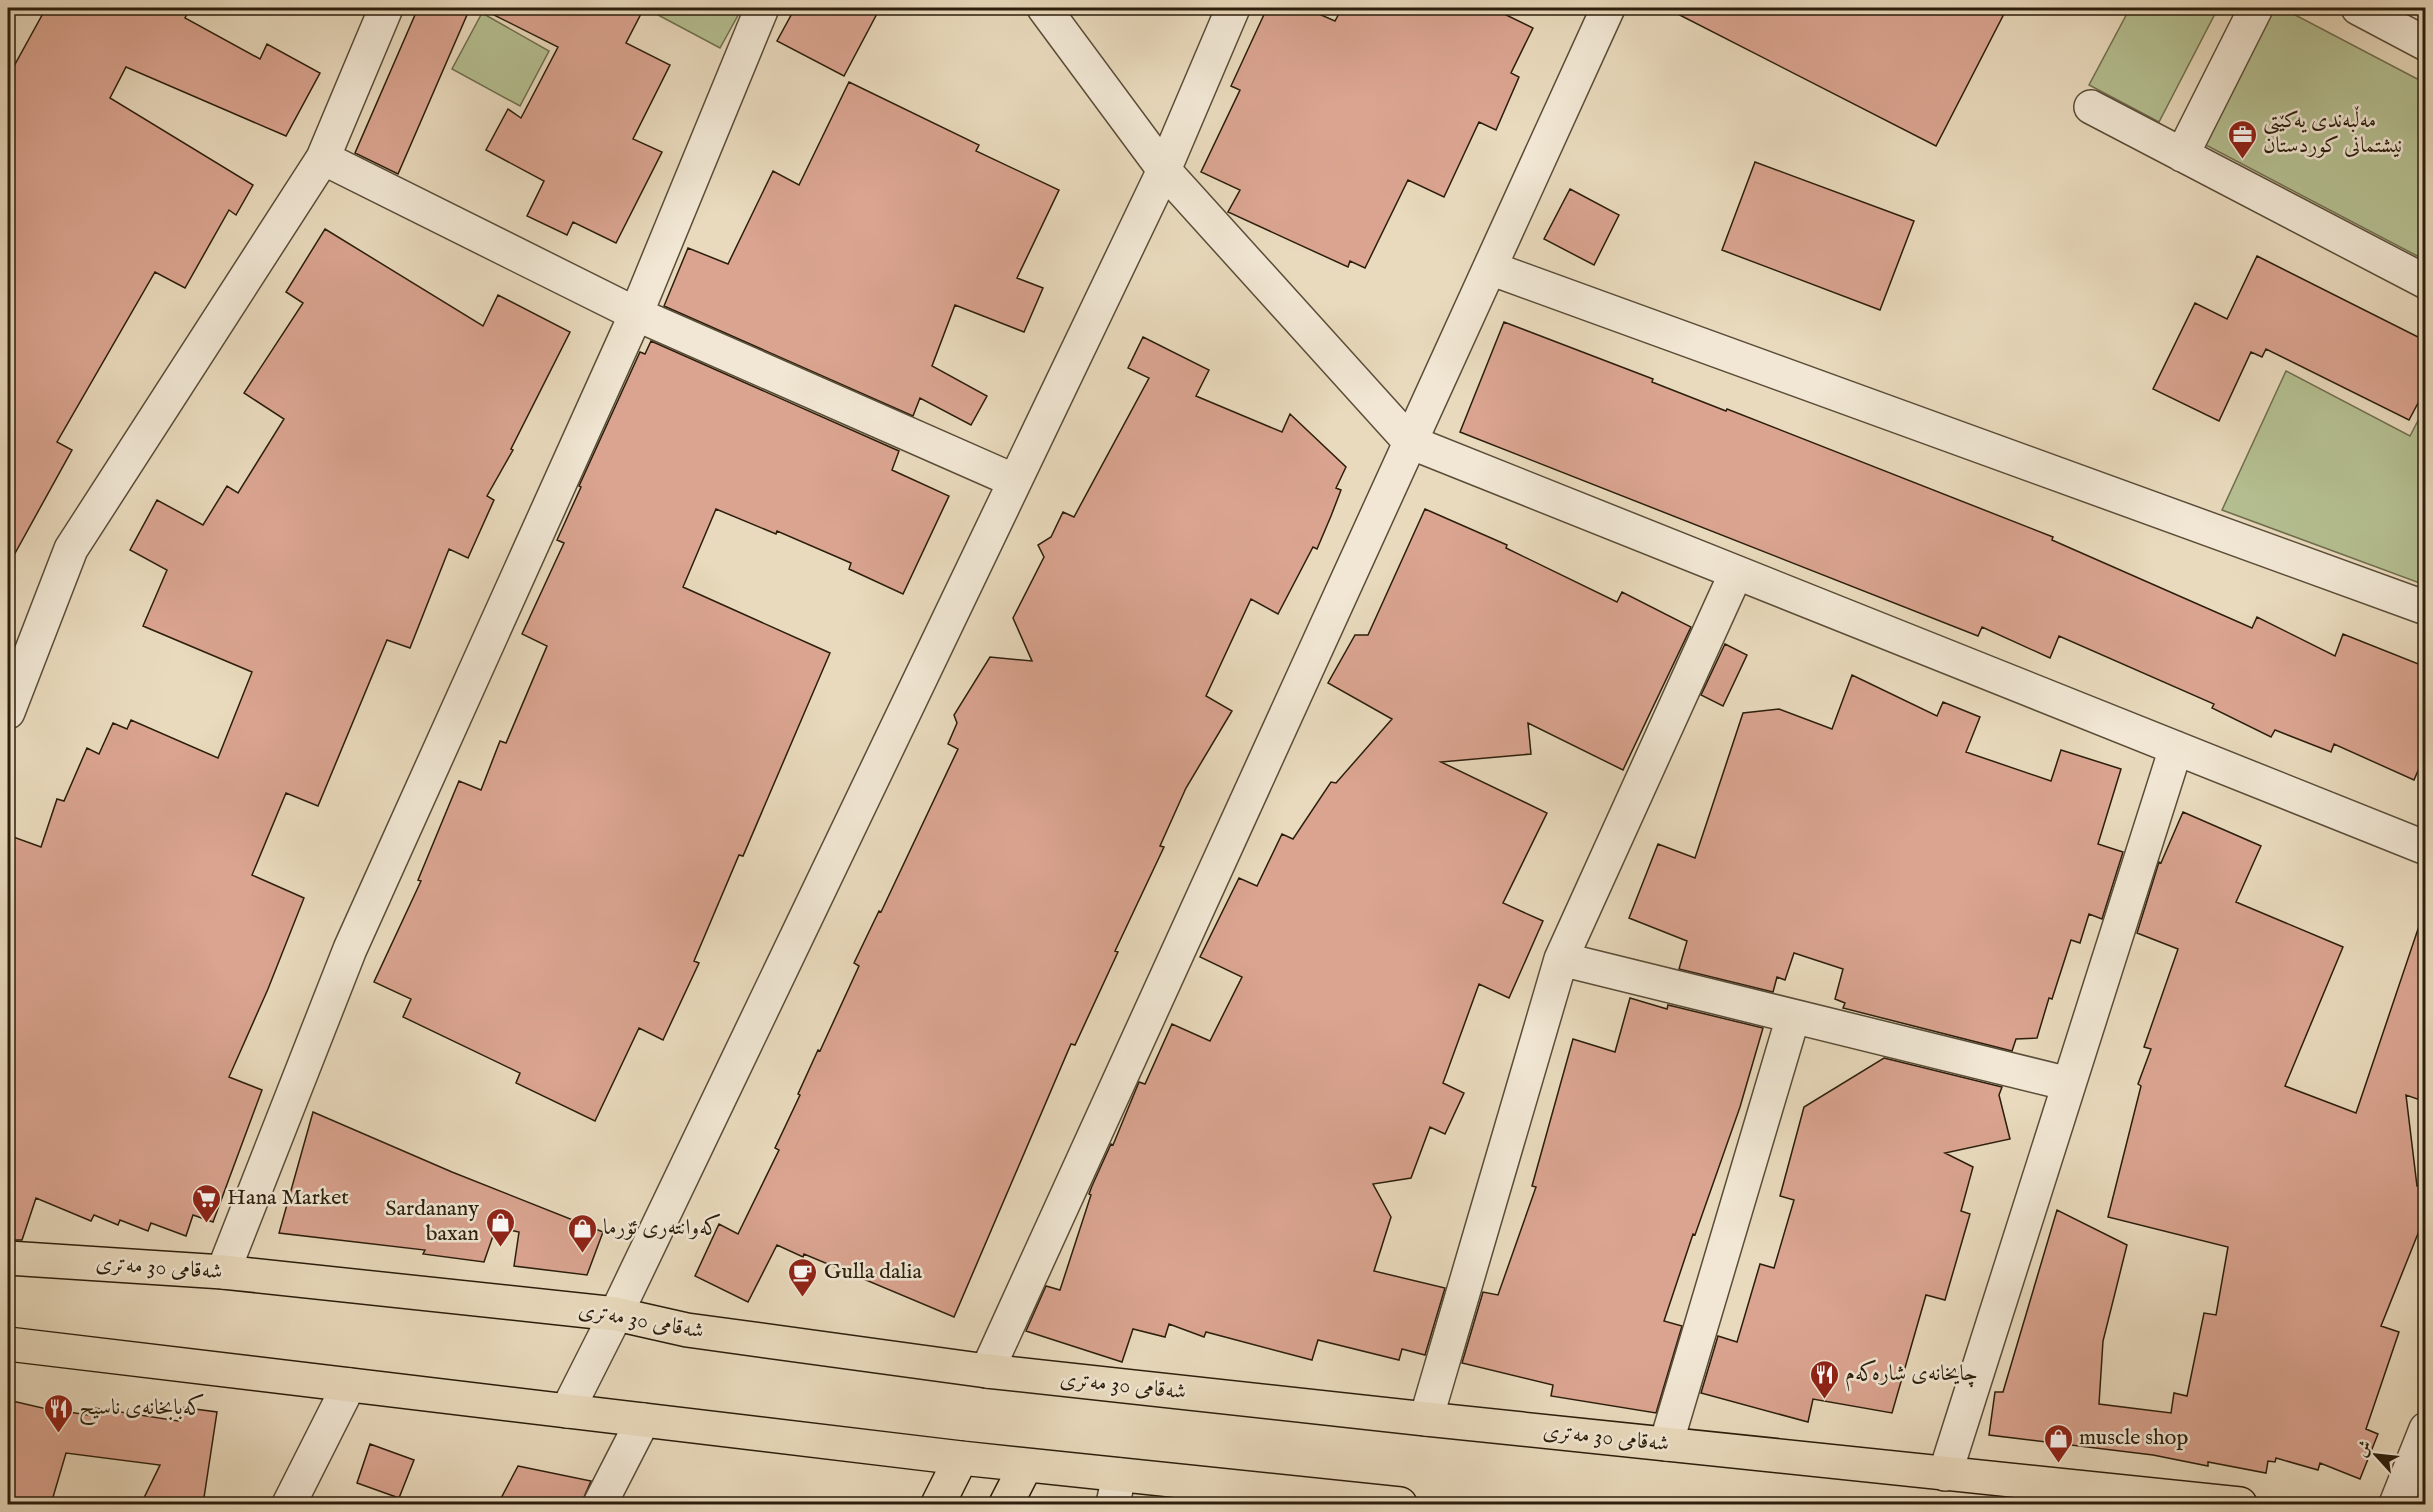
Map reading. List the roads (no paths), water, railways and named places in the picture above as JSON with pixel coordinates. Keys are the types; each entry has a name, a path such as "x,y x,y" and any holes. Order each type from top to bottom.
{"main road":[{"name":"شەقامی 30 مەتری","path":"8,1258 223,1272 616,1314 687,1330 987,1371 2240,1504"},
{"path":"8,1344 1026,1465 1116,1490 1400,1504"},
{"path":"938,1504 961,1458"},
{"path":"1006,1504 1026,1465"}],"street":[{"path":"8,712 71,549 323,158 386,8"},
{"path":"223,1272 350,949 636,314 762,8"},
{"path":"1044,8 1164,170 1410,442 2426,848"},
{"path":"567,1411 616,1314 1164,170 1233,8"},
{"path":"987,1371 1608,8"},
{"path":"2182,155 2256,8"},
{"path":"2358,8 2426,44"},
{"path":"2091,107 2426,282"},
{"path":"323,158 636,314 1015,481"},
{"path":"1490,268 2426,608"},
{"path":"1426,1419 1561,958 1736,573"},
{"path":"1945,1474 2176,748"},
{"path":"1561,958 2069,1084"},
{"path":"1666,1444 1793,1017"},
{"path":"289,1504 349,1385"},
{"path":"600,1504 643,1420"},
{"path":"2396,1504 2426,1429"}],"place":[{"name":"مەڵبەندی یەکێتی نیشتمانی کوردستان","path":"2242,160"},
{"name":"Hana Market","path":"206,1224"},
{"name":"Sardanany baxan","path":"500,1248"},
{"name":"کەوانتەری ئۆرما","path":"582,1254"},
{"name":"Gulla dalia","path":"803,1298"},
{"name":"چایخانەی شارەکەم","path":"1824,1400"},
{"name":"کەبابخانەی ناسیح","path":"58,1434"},
{"name":"muscle shop","path":"2058,1464"}]}
